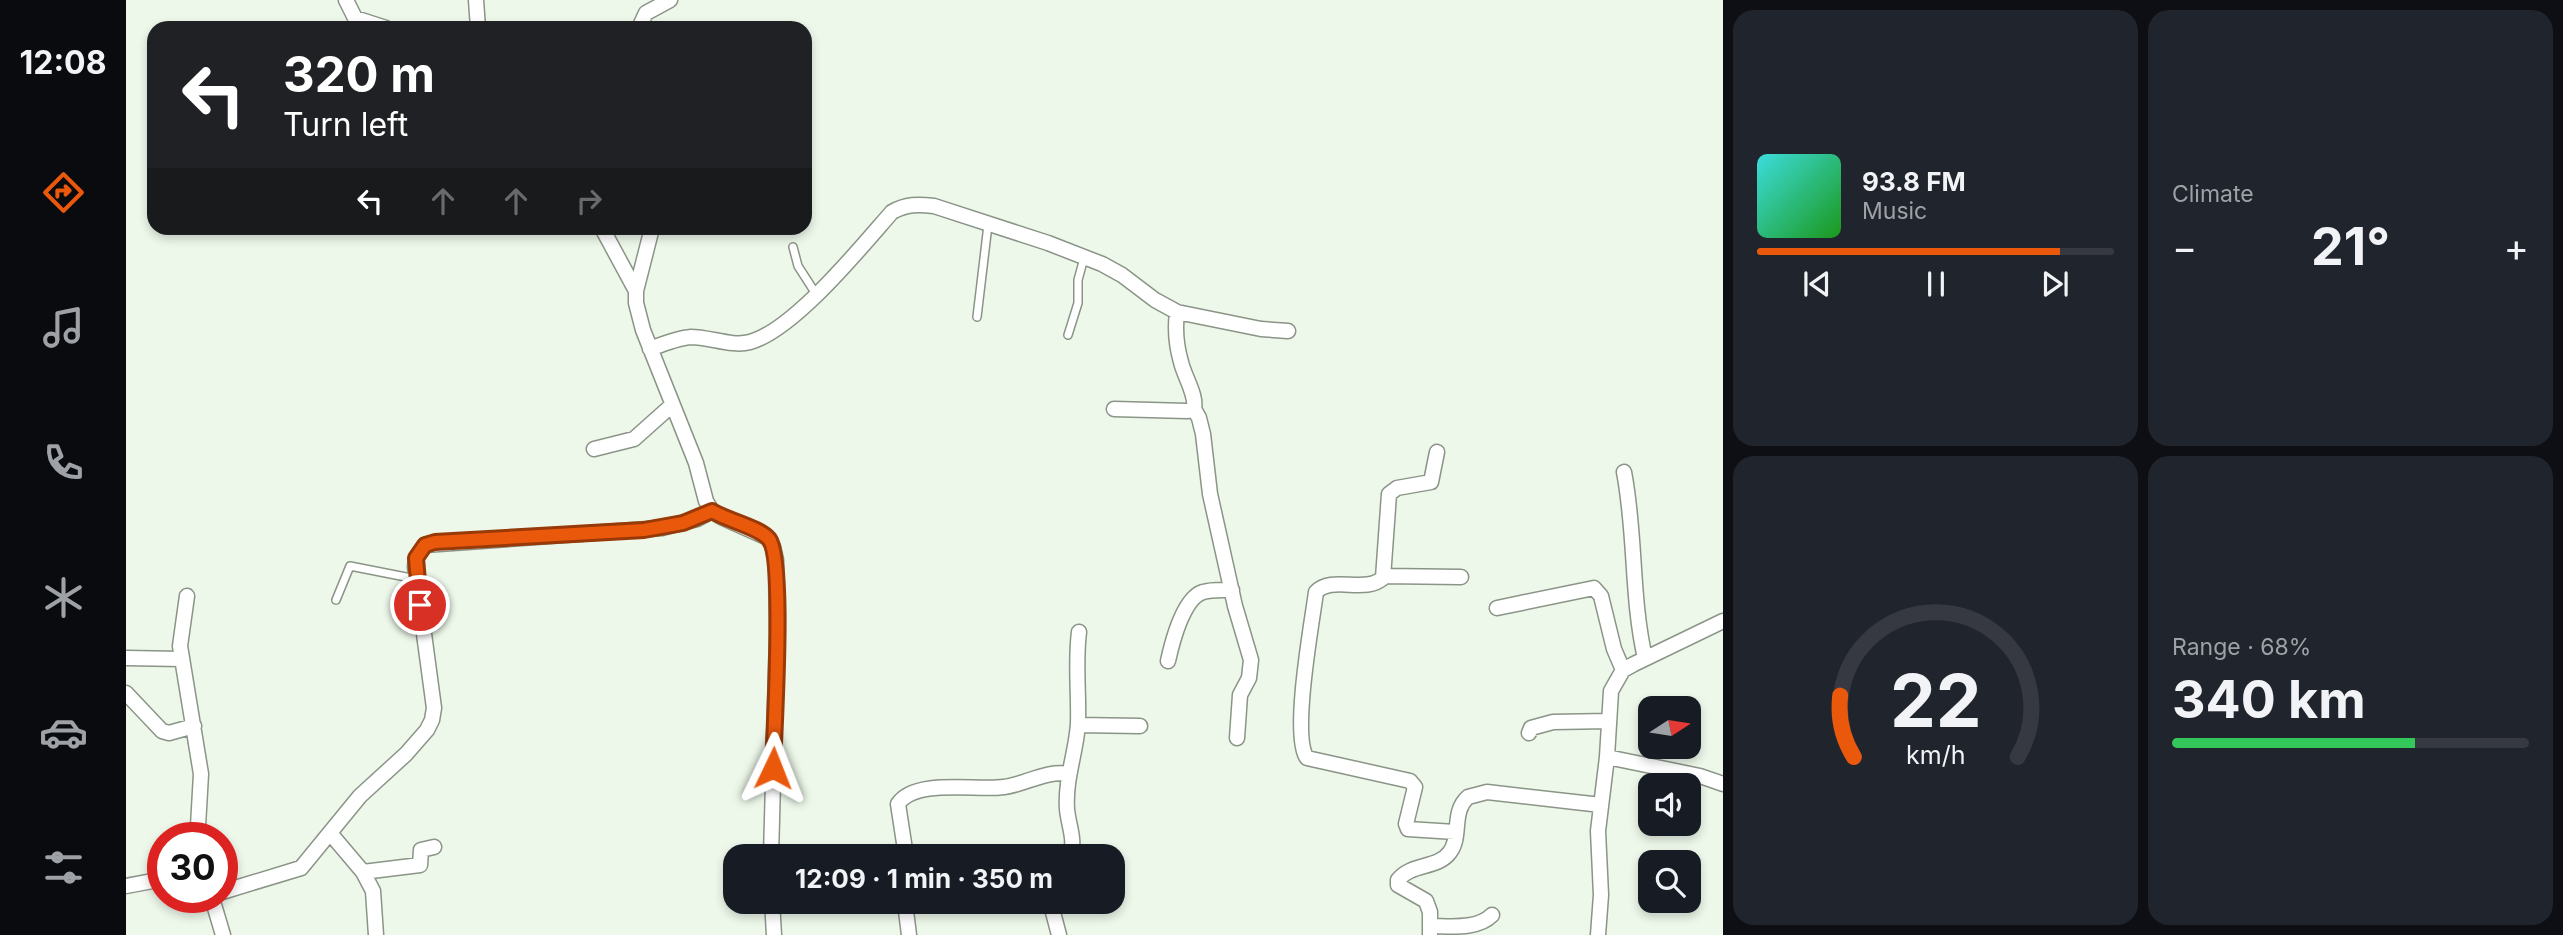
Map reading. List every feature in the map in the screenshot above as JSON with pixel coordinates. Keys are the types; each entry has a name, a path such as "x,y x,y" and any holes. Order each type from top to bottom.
{"street":[{"path":"346,0 355,18 364,21"},
{"path":"475,0 477,21"},
{"path":"642,21 646,13 670,0"},
{"path":"650,349 691,337 750,342 777,328 832,280 892,212 900,207 921,204 934,206 1084,257 1122,275 1155,300 1177,312 1261,329 1288,331"},
{"path":"606,235 636,291 643,330 696,463 706,501 712,511 768,538 776,560 777,635 771,844"},
{"path":"636,291 650,235"},
{"path":"1177,312 1178,349 1203,434 1210,494 1251,660 1250,678 1240,695 1237,738"},
{"path":"594,449 634,439 671,405"},
{"path":"1114,409 1194,409"},
{"path":"1437,452 1431,482 1397,488 1388,494 1384,576 1380,581 1373,584 1328,586 1316,592 1303,687 1303,752 1307,758 1410,781 1415,787 1406,824 1408,829 1455,832"},
{"path":"1624,472 1631,509 1630,537 1637,621 1645,658"},
{"path":"238,887 301,868 360,796 406,754 432,720 434,708 416,558 425,545 435,542 650,530 683,523 712,511"},
{"path":"1384,576 1461,577"},
{"path":"1497,608 1594,588 1601,596 1614,649 1623,670"},
{"path":"1168,661 1182,616 1196,596 1205,591 1232,590"},
{"path":"187,596 180,636 201,774 198,822"},
{"path":"1598,935 1601,895 1598,831 1607,757 1611,691 1623,670 1723,621"},
{"path":"1073,844 1067,805 1077,725 1079,632"},
{"path":"126,658 182,659"},
{"path":"126,693 162,732 169,733 194,726"},
{"path":"1529,733 1531,728 1542,723 1609,721"},
{"path":"1077,725 1140,726"},
{"path":"1607,757 1700,776 1723,784"},
{"path":"904,844 898,804 905,795 934,789 1004,787 1054,772 1069,774"},
{"path":"1492,915 1487,920 1430,931 1430,912 1426,901 1398,885 1398,880 1411,869 1444,858 1451,852 1458,810 1462,802 1476,793 1601,805"},
{"path":"330,834 363,872 373,891 376,935"},
{"path":"363,872 420,865 421,850 434,846"},
{"path":"127,886 147,882"},
{"path":"216,913 223,935"},
{"path":"773,914 774,935"},
{"path":"906,914 909,935"},
{"path":"1054,914 1059,935"}],"lane":[{"path":"977,317 988,225"},
{"path":"793,247 798,266 816,294"},
{"path":"1068,335 1078,303 1078,280 1084,257"},
{"path":"336,600 350,566 417,579"}],"route":[{"path":"420,605 416,558 425,545 435,542 662,528 696,519 712,511 760,533 768,538 776,560 773,768"}]}
